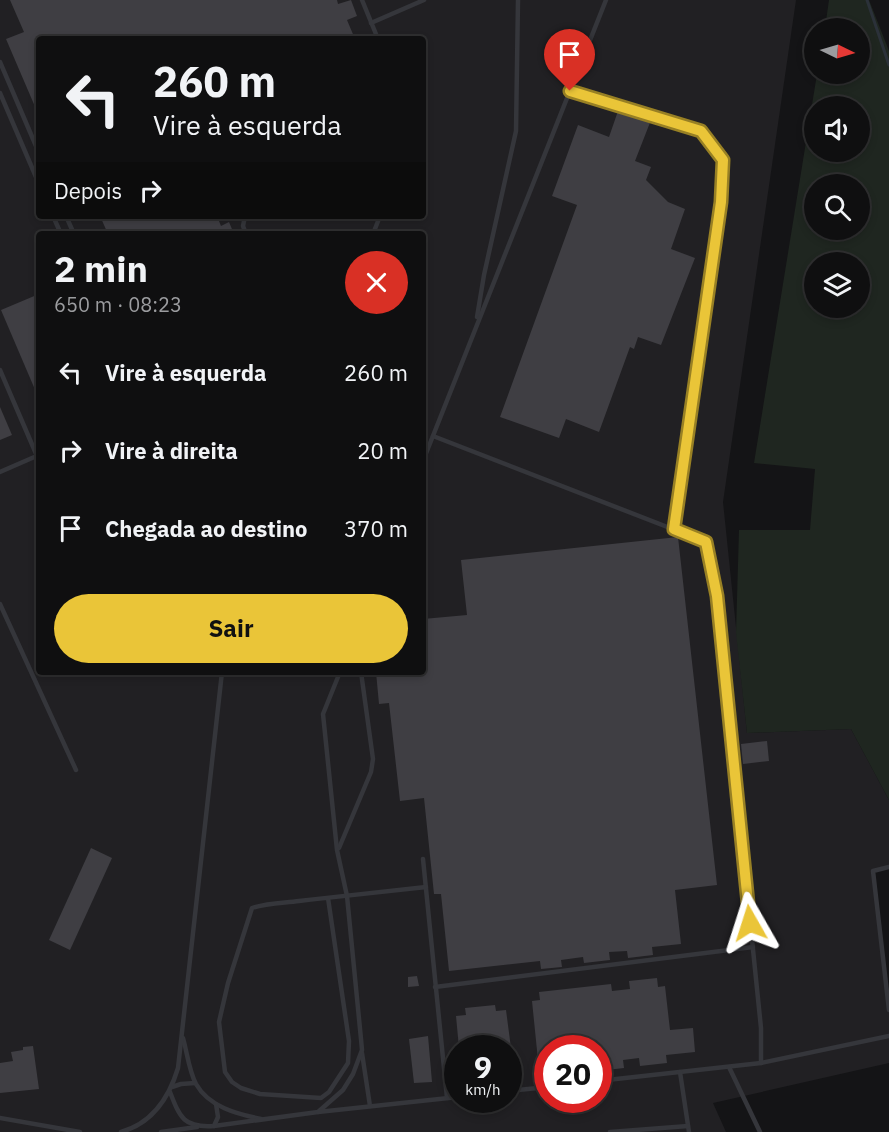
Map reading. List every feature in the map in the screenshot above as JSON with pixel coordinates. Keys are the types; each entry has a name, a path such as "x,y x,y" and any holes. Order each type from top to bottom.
{"lane":[{"path":"362,0 377,36"},
{"path":"371,23 424,0"},
{"path":"476,327 484,275 516,131 518,0"},
{"path":"426,453 606,0"},
{"path":"0,62 36,146"},
{"path":"570,91 701,131 723,160 721,202 674,529"},
{"path":"0,93 36,177"},
{"path":"9,113 20,109"},
{"path":"0,370 36,451"},
{"path":"433,436 706,542 717,596 761,1028 761,1063"},
{"path":"0,472 36,457"},
{"path":"0,604 76,770"},
{"path":"121,1132 144,1122 159,1109 171,1089 178,1068 222,675"},
{"path":"339,675 323,714 338,850 347,896 362,1050 370,1106"},
{"path":"338,850 371,772 373,759 361,675"},
{"path":"423,859 444,1070"},
{"path":"889,867 873,871 889,1010"},
{"path":"328,898 349,1041 348,1063 329,1092 321,1098 260,1094 241,1088 232,1082 225,1072 219,1022 228,983 252,908 328,898 426,887"},
{"path":"435,987 753,947"},
{"path":"182,1035 195,1083 208,1098 216,1104 243,1115 262,1119"},
{"path":"612,1079 761,1063 889,1036"},
{"path":"349,1041 361,1039"},
{"path":"318,1112 343,1090 353,1074 362,1050"},
{"path":"729,1067 760,1132"},
{"path":"680,1072 689,1132"},
{"path":"171,1089 181,1084 195,1083"},
{"path":"171,1089 180,1114 187,1122 197,1127"},
{"path":"161,1132 444,1098"},
{"path":"214,1126 218,1117 216,1104"},
{"path":"0,1118 80,1132"},
{"path":"610,1132 688,1126"}],"shaded area":[{"path":"0,0 796,0 723,502 747,733 851,729 889,800 889,867 874,871 889,1000 889,1063 713,1103 726,1132 0,1132"},
{"path":"829,0 869,0 889,51 889,800 851,729 747,733 736,633 739,530 810,530 815,469 754,463 804,154 804,162 870,162 870,96 813,96 815,84 870,84 870,18 826,18"}],"building":[{"path":"10,0 337,0 338,4 351,0 357,16 347,20 354,36 36,36 36,109 6,39 24,32"},
{"path":"618,111 651,120 635,161 651,167 646,180 668,202 685,209 671,249 695,258 661,345 638,337 634,349 630,347 599,432 566,419 559,438 500,417 577,205 552,196 578,125 609,137"},
{"path":"101,219 218,219 221,226 229,222 233,231 107,231"},
{"path":"36,295 36,392 1,310"},
{"path":"0,407 12,435 0,440"},
{"path":"678,537 717,885 675,890 681,944 652,947 653,955 628,958 627,951 609,952 610,960 584,963 583,957 561,960 562,967 541,969 540,961 449,971 441,894 434,894 424,798 400,801 389,703 379,704 376,675 426,675 426,619 467,615 461,560"},
{"path":"767,741 769,761 743,764 741,744"},
{"path":"91,848 112,858 70,950 49,940"},
{"path":"417,976 419,986 408,987 408,977"},
{"path":"657,978 658,987 665,986 670,1030 693,1028 695,1052 666,1055 667,1063 640,1066 639,1058 623,1060 624,1068 612,1069 612,1035 535,1035 532,1001 540,1000 539,992 611,984 612,991 630,989 629,981"},
{"path":"495,1005 496,1011 506,1010 509,1035 458,1035 456,1016 466,1015 465,1008"},
{"path":"428,1036 432,1082 414,1083 409,1039"},
{"path":"33,1046 39,1089 0,1093 0,1063 13,1061 11,1052"}],"waterway":[{"path":"867,0 889,65"}],"route":[{"path":"570,91 701,131 723,160 721,202 674,529 706,542 717,596 750,923"}]}
